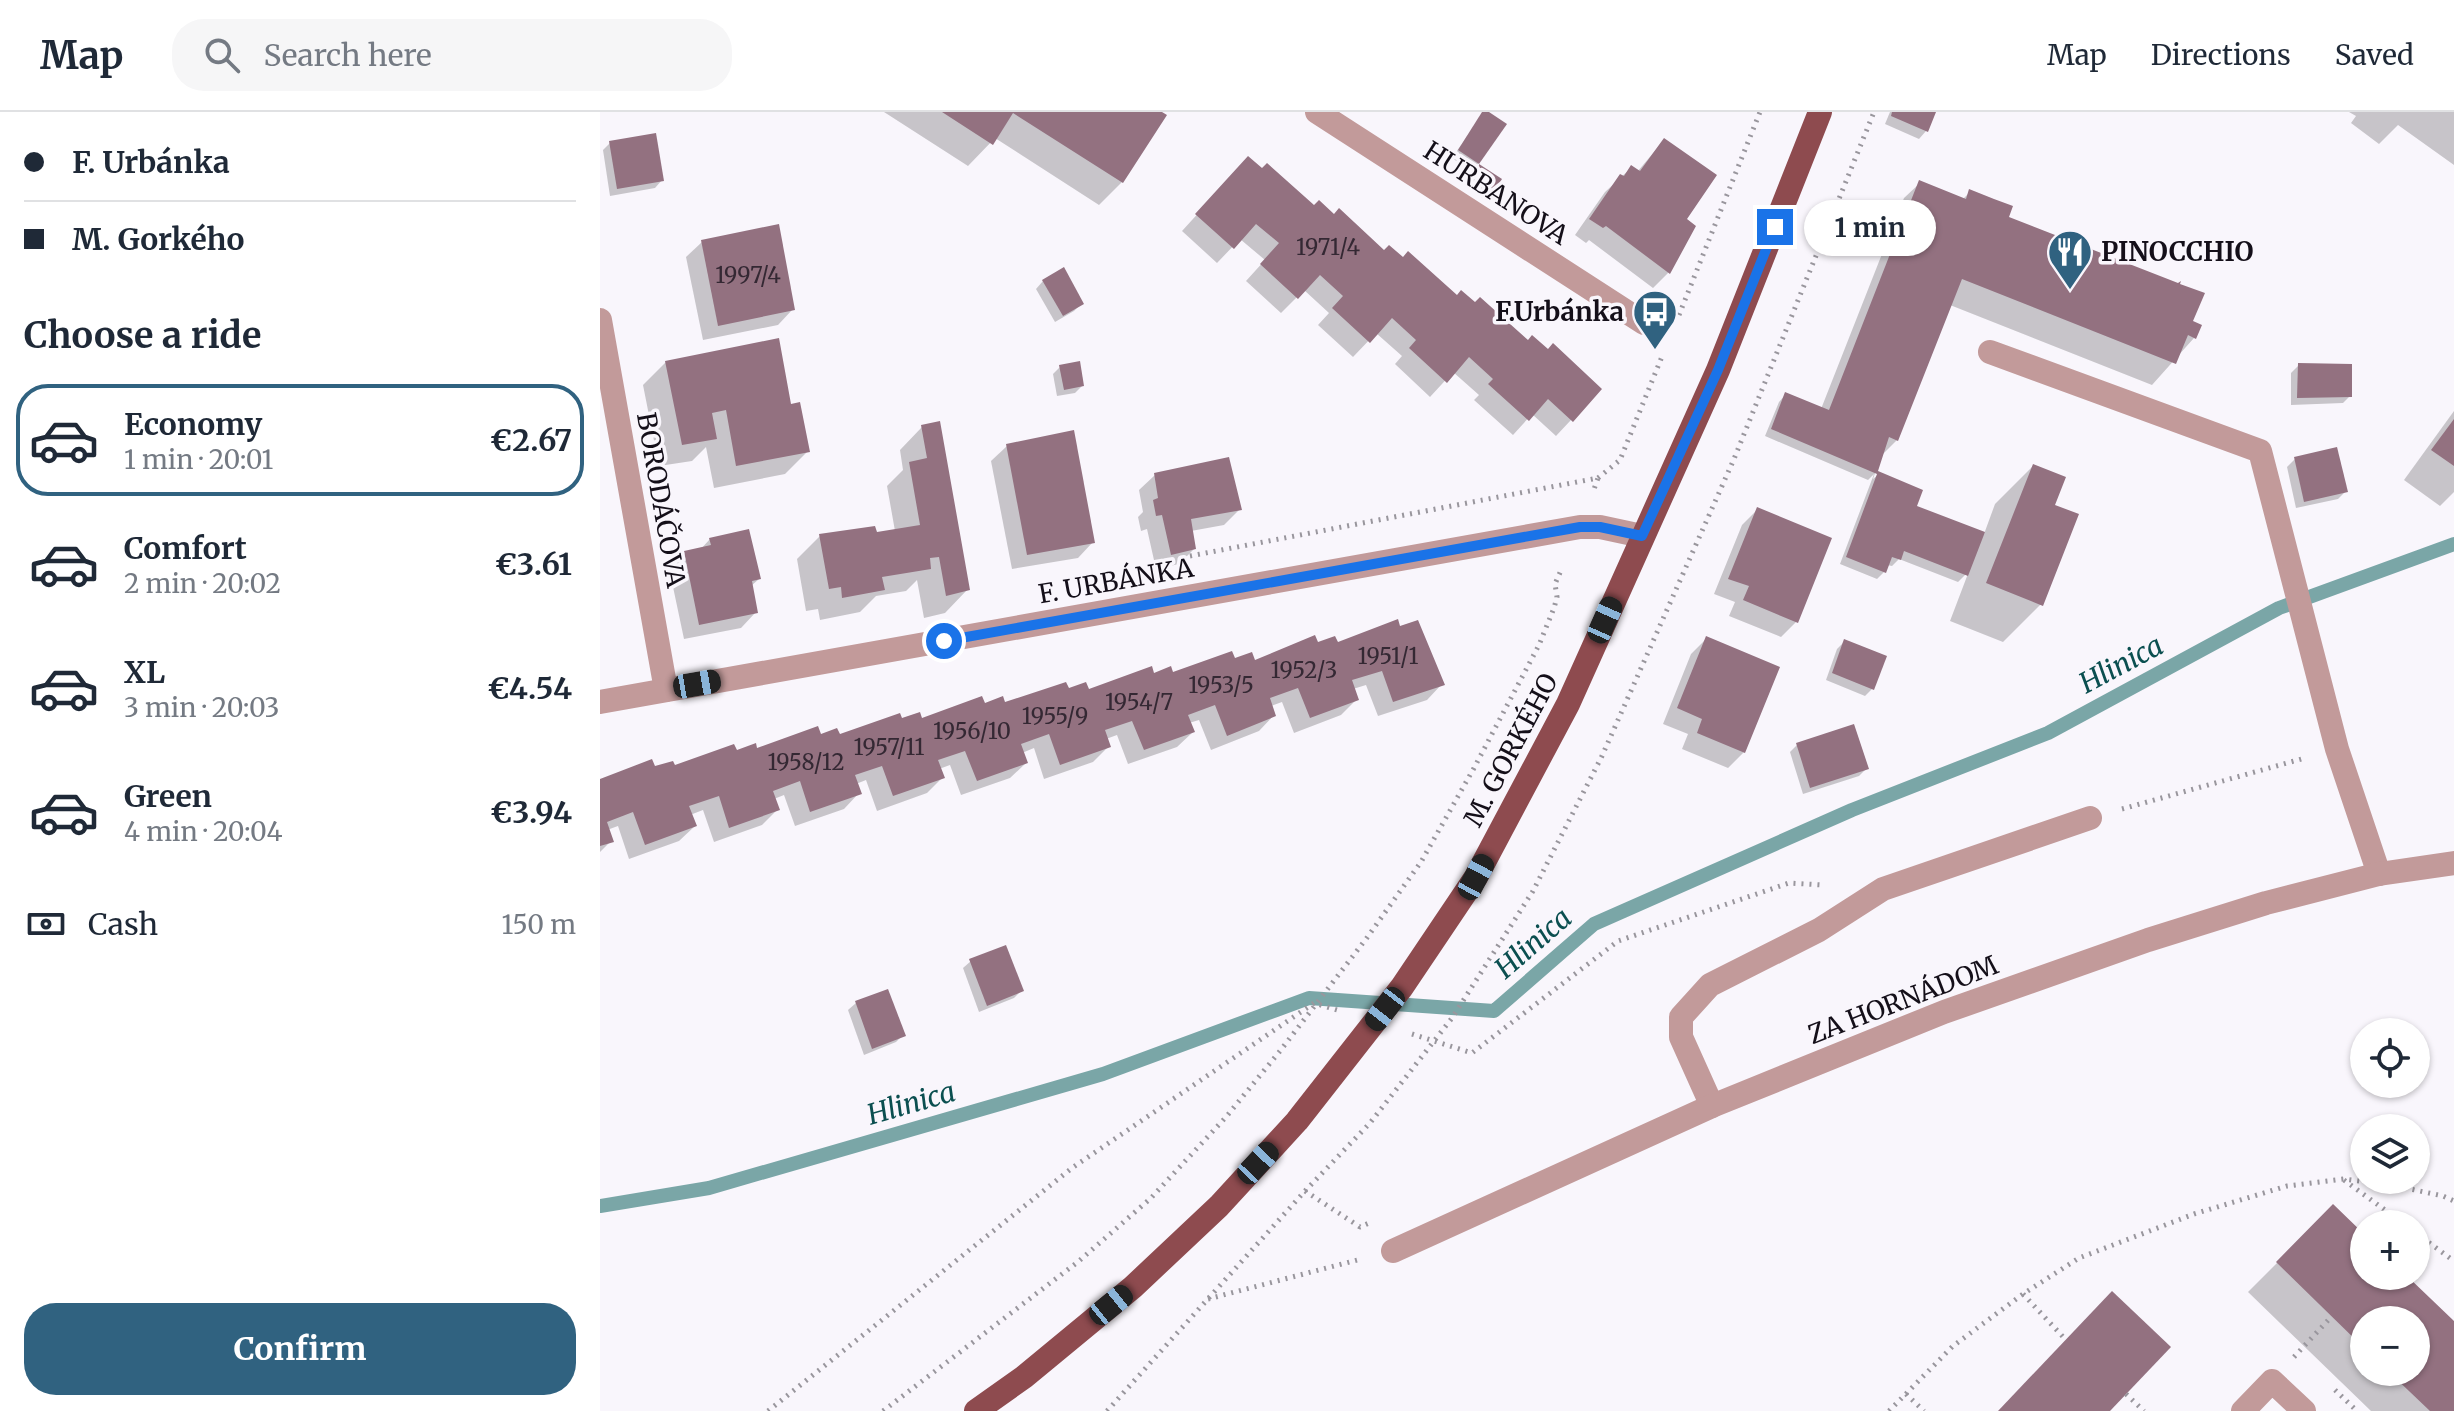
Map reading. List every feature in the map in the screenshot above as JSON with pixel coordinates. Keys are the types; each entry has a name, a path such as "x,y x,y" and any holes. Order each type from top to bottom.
{"main road":[{"name":"M. GORKÉHO","path":"976,1411 1024,1377 1133,1287 1219,1206 1297,1121 1402,987 1476,877 1568,704 1718,370 1820,112"}],"street":[{"name":"HURBANOVA","path":"1317,112 1644,323"},
{"name":"BORODÁČOVA","path":"600,320 666,690"},
{"path":"1990,352 2260,451 2337,749 2379,874"},
{"name":"F. URBÁNKA","path":"600,702 1580,527 1600,527 1642,536"},
{"path":"1712,1106 1681,1037 1681,1017 1710,985 1819,930 1883,889 2090,818"},
{"name":"ZA HORNÁDOM","path":"1393,1251 1712,1106 1944,1012 2133,945 2266,903 2379,874 2454,863"},
{"path":"2243,1411 2272,1381 2304,1411"}],"path":[{"path":"1675,323 1760,112"},
{"path":"1305,1191 1370,1123 1452,1018 1533,891 1602,756 1734,459 1874,112"},
{"path":"1598,478 1620,460 1664,351"},
{"path":"2090,818 2337,749"},
{"path":"883,1411 1079,1261 1151,1198 1226,1117 1280,1051 1357,952 1421,862"},
{"path":"1889,1411 1953,1346 2023,1294 2079,1258 2194,1214 2287,1186 2344,1179 2396,1186 2454,1201"},
{"path":"2344,1179 2385,1210"},
{"path":"2430,1243 2454,1261"},
{"path":"1208,1299 1393,1251"},
{"path":"2023,1294 2066,1340"},
{"path":"2272,1381 2332,1316"},
{"path":"1906,1394 1924,1411"},
{"path":"2126,1394 2144,1411"}],"building":[{"path":"942,112 1162,112 1167,115 1123,183 1013,113 993,145"},
{"path":"1482,112 1489,112 1507,124 1479,164 1458,150"},
{"path":"1892,112 1936,112 1928,132 1891,116"},
{"path":"656,133 664,181 617,189 609,141"},
{"path":"1664,138 1717,175 1687,219 1696,226 1670,274 1606,226 1603,228 1589,219 1620,174 1624,176 1631,165 1640,171"},
{"path":"1248,156 1262,168 1267,163 1314,205 1319,200 1334,214 1339,208 1384,250 1389,245 1403,257 1408,251 1457,295 1461,290 1475,302 1480,297 1528,340 1532,335 1548,349 1553,343 1602,389 1573,422 1548,399 1529,421 1488,384 1493,379 1469,357 1447,383 1409,348 1416,340 1392,318 1370,343 1332,308 1343,296 1320,275 1298,299 1260,264 1279,243 1256,224 1234,249 1195,214"},
{"path":"1479,164 1502,179 1493,193 1478,184"},
{"path":"1919,180 1966,199 1969,189 2013,206 2009,217 2178,283 2181,281 2180,284 2205,293 2193,321 2202,325 2196,339 2188,335 2176,364 1962,279 1898,441 1889,437 1878,471 1923,490 1917,506 1985,532 1968,576 1904,551 1901,560 1892,557 1886,573 1846,557 1877,474 1771,429 1785,392 1829,410"},
{"path":"779,224 795,310 718,326 701,240"},
{"path":"1064,267 1084,304 1063,316 1042,280"},
{"path":"779,338 791,404 800,402 810,452 736,466 726,410 712,413 717,439 682,445 665,361"},
{"path":"1080,361 1084,386 1064,390 1059,365"},
{"path":"2298,363 2352,364 2352,397 2297,398"},
{"path":"2454,419 2454,466 2431,450"},
{"path":"940,421 970,590 946,596 939,557 930,558 931,569 882,577 885,590 842,598 841,587 829,589 819,534 875,526 877,532 920,525 909,462 927,458 921,425"},
{"path":"1074,430 1095,543 1027,555 1006,444"},
{"path":"2337,447 2348,492 2304,502 2294,457"},
{"path":"1229,457 1242,510 1191,519 1196,549 1171,555 1162,515 1156,516 1153,500 1158,498 1154,473"},
{"path":"2033,464 2066,477 2055,505 2079,514 2043,606 1986,583"},
{"path":"1757,507 1832,538 1798,623 1743,600 1749,586 1728,579"},
{"path":"749,529 761,579 752,581 758,613 699,625 684,551 711,545 709,538"},
{"path":"1398,619 1400,626 1418,620 1445,685 1393,702 1382,671 1352,680 1359,700 1310,718 1298,688 1270,698 1276,716 1227,736 1215,705 1188,715 1195,732 1144,750 1132,721 1105,730 1111,747 1060,765 1049,734 1021,744 1028,763 977,781 965,751 938,760 945,778 893,796 882,766 855,775 862,794 810,812 800,781 773,791 780,810 729,828 719,796 689,806 697,826 645,845 633,812 607,822 614,842 600,846 600,779 652,759 655,766 673,761 675,765 734,744 737,750 756,743 757,748 818,726 821,734 837,728 840,734 900,713 902,718 920,712 922,718 982,696 985,703 1003,696 1005,702 1066,682 1069,688 1086,682 1089,689 1152,666 1154,673 1171,666 1173,672 1232,651 1235,658 1252,652 1255,660 1315,635 1318,642 1335,636 1338,642"},
{"path":"1706,636 1780,667 1745,753 1697,733 1702,719 1677,708"},
{"path":"1844,639 1887,656 1874,690 1832,673"},
{"path":"1854,724 1869,769 1810,788 1796,743"},
{"path":"1006,945 1024,991 987,1006 969,959"},
{"path":"888,989 906,1036 872,1049 855,1001"},
{"path":"2333,1204 2350,1220 2350,1290 2422,1290 2454,1321 2454,1411 2430,1411 2404,1386 2430,1386 2430,1306 2350,1306 2350,1334 2276,1262"},
{"path":"2112,1291 2171,1347 2110,1411 1998,1411"}],"waterway":[{"name":"Hlinica","path":"600,1206 709,1188 1103,1074 1309,998 1494,1011 1594,924 1852,810 2048,733 2279,608 2454,544"}],"place":[{"name":"PINOCCHIO","path":"2070,291"},
{"name":"F.Urbánka","path":"1655,351"}],"route":[{"path":"944,641 1580,527 1600,527 1642,536 1718,370 1775,227"}]}
